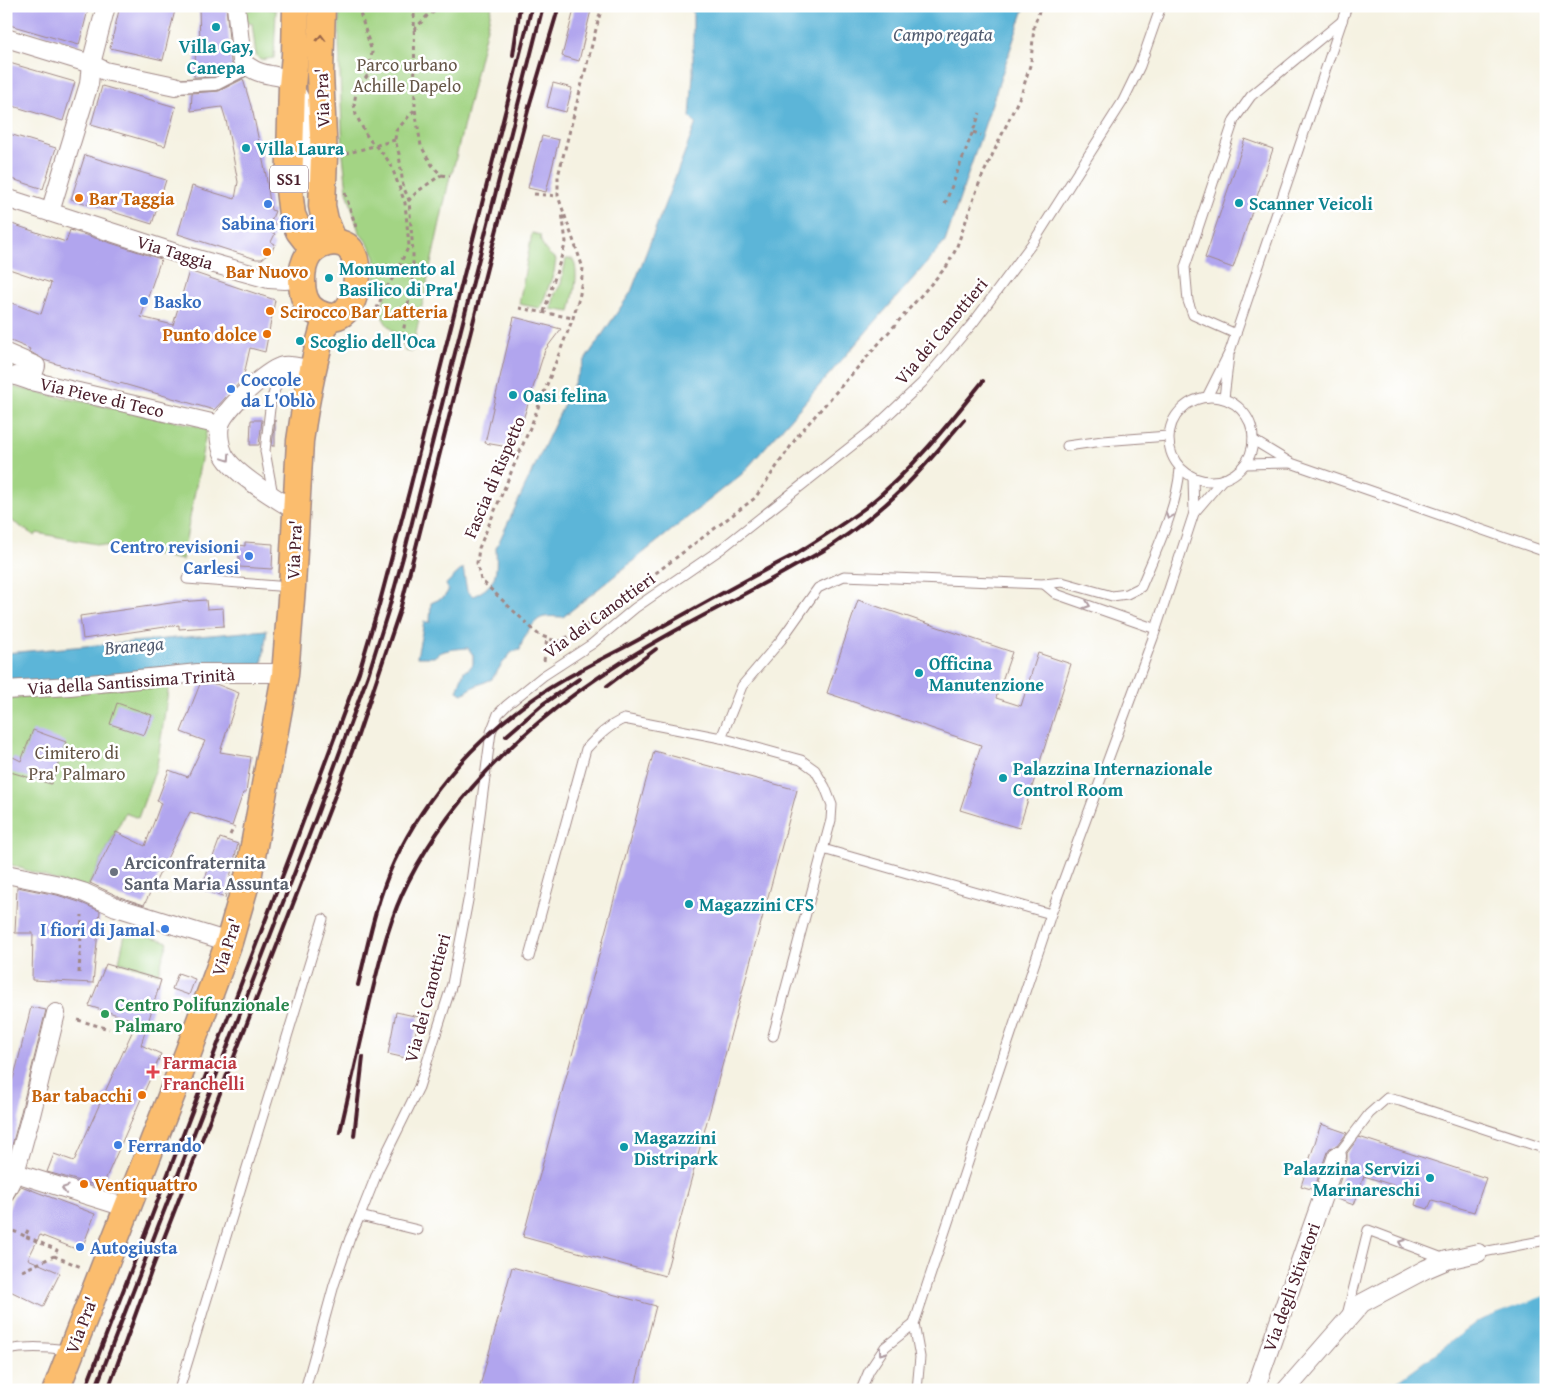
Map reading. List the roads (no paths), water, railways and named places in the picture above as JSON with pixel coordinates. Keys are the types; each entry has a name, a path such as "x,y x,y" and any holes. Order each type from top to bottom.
{"main road":[{"name":"Via Pra'","path":"296,6 295,55 288,85 289,190 292,215 299,232 324,246 324,213 322,206 334,191 324,157 320,74 322,6"},
{"path":"341,243 348,246 354,256 356,270 354,295 348,309 343,314 333,318 317,313 307,304 304,298 303,264 308,255 324,246 341,243"},
{"name":"Via Pra'","path":"56,1390 128,1208 229,942 249,873 286,672 300,441 319,342 327,317"}],"street":[{"path":"50,212 89,84 91,64 106,6"},
{"path":"236,6 242,61 249,68 288,85"},
{"path":"6,38 91,64 105,71 174,86 216,84 249,68"},
{"name":"Via Pra'","path":"288,85 307,115 309,172 316,185 334,191"},
{"name":"Via Taggia","path":"6,198 179,254 268,279 302,278"},
{"name":"Via Pieve di Teco","path":"6,353 36,366 24,378 220,425"},
{"path":"220,425 226,414 265,376 284,366 314,370"},
{"name":"Via Pra'","path":"220,425 220,440 224,455 234,468 262,490 296,511"},
{"name":"Via della Santissima Trinità","path":"6,690 70,686 198,672 286,672"},
{"path":"6,874 60,884 116,907 229,942"},
{"path":"6,1191 31,1116 56,1013"},
{"name":"Via degli Stivatori","path":"1254,1390 1337,1156"},
{"path":"11,1172 128,1208"},
{"path":"1286,1390 1362,1303 1426,1269 1447,1260 1478,1253"}],"lane":[{"name":"Via dei Canottieri","path":"305,1390 334,1285 350,1238 379,1168 419,1087 452,984 470,890 491,732 498,714 543,676 592,644 635,608 728,543 873,429 922,383 973,323 1034,241 1123,101 1140,66 1161,6"},
{"path":"1207,397 1236,334 1347,6"},
{"path":"1236,334 1194,315 1188,301 1185,267 1234,120 1251,96 1342,21"},
{"path":"1224,398 1230,350"},
{"path":"273,497 265,451 271,400 284,366"},
{"path":"1214,396 1224,398 1240,408 1249,420 1253,434 1252,448 1245,464 1233,475 1217,481 1200,480 1180,469 1173,459 1169,448 1168,436 1171,423 1178,411 1188,402 1201,397 1214,396"},
{"path":"1067,446 1168,436"},
{"path":"1253,440 1291,463 1546,552"},
{"path":"1245,464 1291,463"},
{"path":"721,738 742,686 781,640 818,588 844,576 1044,584 1062,582 1112,596 1127,594 1141,587 1175,501 1180,469"},
{"path":"917,1390 920,1357 914,1324 1051,914 1156,629 1194,513 1193,477"},
{"path":"1194,513 1223,479"},
{"path":"187,580 292,587"},
{"path":"1044,584 1056,594 1156,629"},
{"path":"529,957 586,749 599,735 624,719 721,738 801,760 815,770 825,787 832,805 831,820 773,1036"},
{"path":"823,849 1051,914"},
{"path":"179,1390 323,919"},
{"path":"1337,1156 1369,1114 1387,1098 1400,1100 1546,1149"},
{"path":"360,1216 418,1230"},
{"path":"1346,1320 1368,1230 1447,1260"},
{"path":"1478,1253 1546,1240"},
{"path":"861,1390 869,1371 885,1347 914,1324"},
{"path":"6,1350 44,1346 71,1350"}],"water":[{"name":"Campo regata","path":"693,6 1025,6 945,242 742,474 563,617 551,616 536,621 522,642 520,650 512,652 492,679 473,687 463,694 457,691 464,671 473,664 473,655 468,648 445,651 434,657 417,657 424,622 430,622 431,603 444,597 448,591 446,584 463,568 467,591 473,596 481,592 492,582 496,571 496,548 585,360 631,292 696,123 690,117 693,74"},
{"name":"Branega","path":"267,630 262,666 6,685 6,653"},
{"path":"1546,1294 1546,1390 1385,1390 1480,1320"}],"railway":[{"path":"513,55 520,6"},
{"path":"85,1390 359,672 409,492 532,6"},
{"path":"95,1390 316,817 368,675 405,550 543,6"},
{"path":"108,1390 152,1269 356,741 400,610 530,103 559,6"},
{"path":"358,985 377,907 394,862 407,836 439,788 477,745 521,708 556,684 794,555 865,508 913,464 983,381"},
{"path":"340,1132 381,955 401,896 431,842 458,805 488,770 556,708 594,680 673,632 820,553 867,520 906,486 964,420"},
{"path":"607,686 656,649"},
{"path":"506,736 543,704 579,679"},
{"path":"354,1136 363,1057"}],"place":[{"name":"Villa Gay, Canepa","path":"216,27"},
{"name":"Villa Laura","path":"246,148"},
{"name":"Bar Taggia","path":"79,198"},
{"name":"Scanner Veicoli","path":"1239,203"},
{"name":"Sabina fiori","path":"268,204"},
{"name":"Bar Nuovo","path":"267,252"},
{"name":"Monumento al Basilico di Pra'","path":"329,278"},
{"name":"Basko","path":"144,301"},
{"name":"Scirocco Bar Latteria","path":"270,311"},
{"name":"Punto dolce","path":"267,334"},
{"name":"Scoglio dell'Oca","path":"300,341"},
{"name":"Coccole da L'Oblò","path":"231,389"},
{"name":"Oasi felina","path":"513,395"},
{"name":"Centro revisioni Carlesi","path":"249,556"},
{"name":"Officina Manutenzione","path":"919,673"},
{"name":"Palazzina Internazionale Control Room","path":"1003,778"},
{"name":"Arciconfraternita Santa Maria Assunta","path":"114,872"},
{"name":"Magazzini CFS","path":"689,904"},
{"name":"I fiori di Jamal","path":"165,929"},
{"name":"Centro Polifunzionale Palmaro","path":"105,1014"},
{"name":"Farmacia Franchelli","path":"153,1072"},
{"name":"Bar tabacchi","path":"142,1095"},
{"name":"Ferrando","path":"118,1145"},
{"name":"Magazzini Distripark","path":"624,1147"},
{"name":"Palazzina Servizi Marinareschi","path":"1430,1178"},
{"name":"Ventiquattro","path":"84,1184"},
{"name":"Autogiusta","path":"80,1247"}],"park label":[{"name":"Parco urbano Achille Dapelo","path":"407,74"},
{"name":"Cimitero di Pra' Palmaro","path":"77,762"}]}
